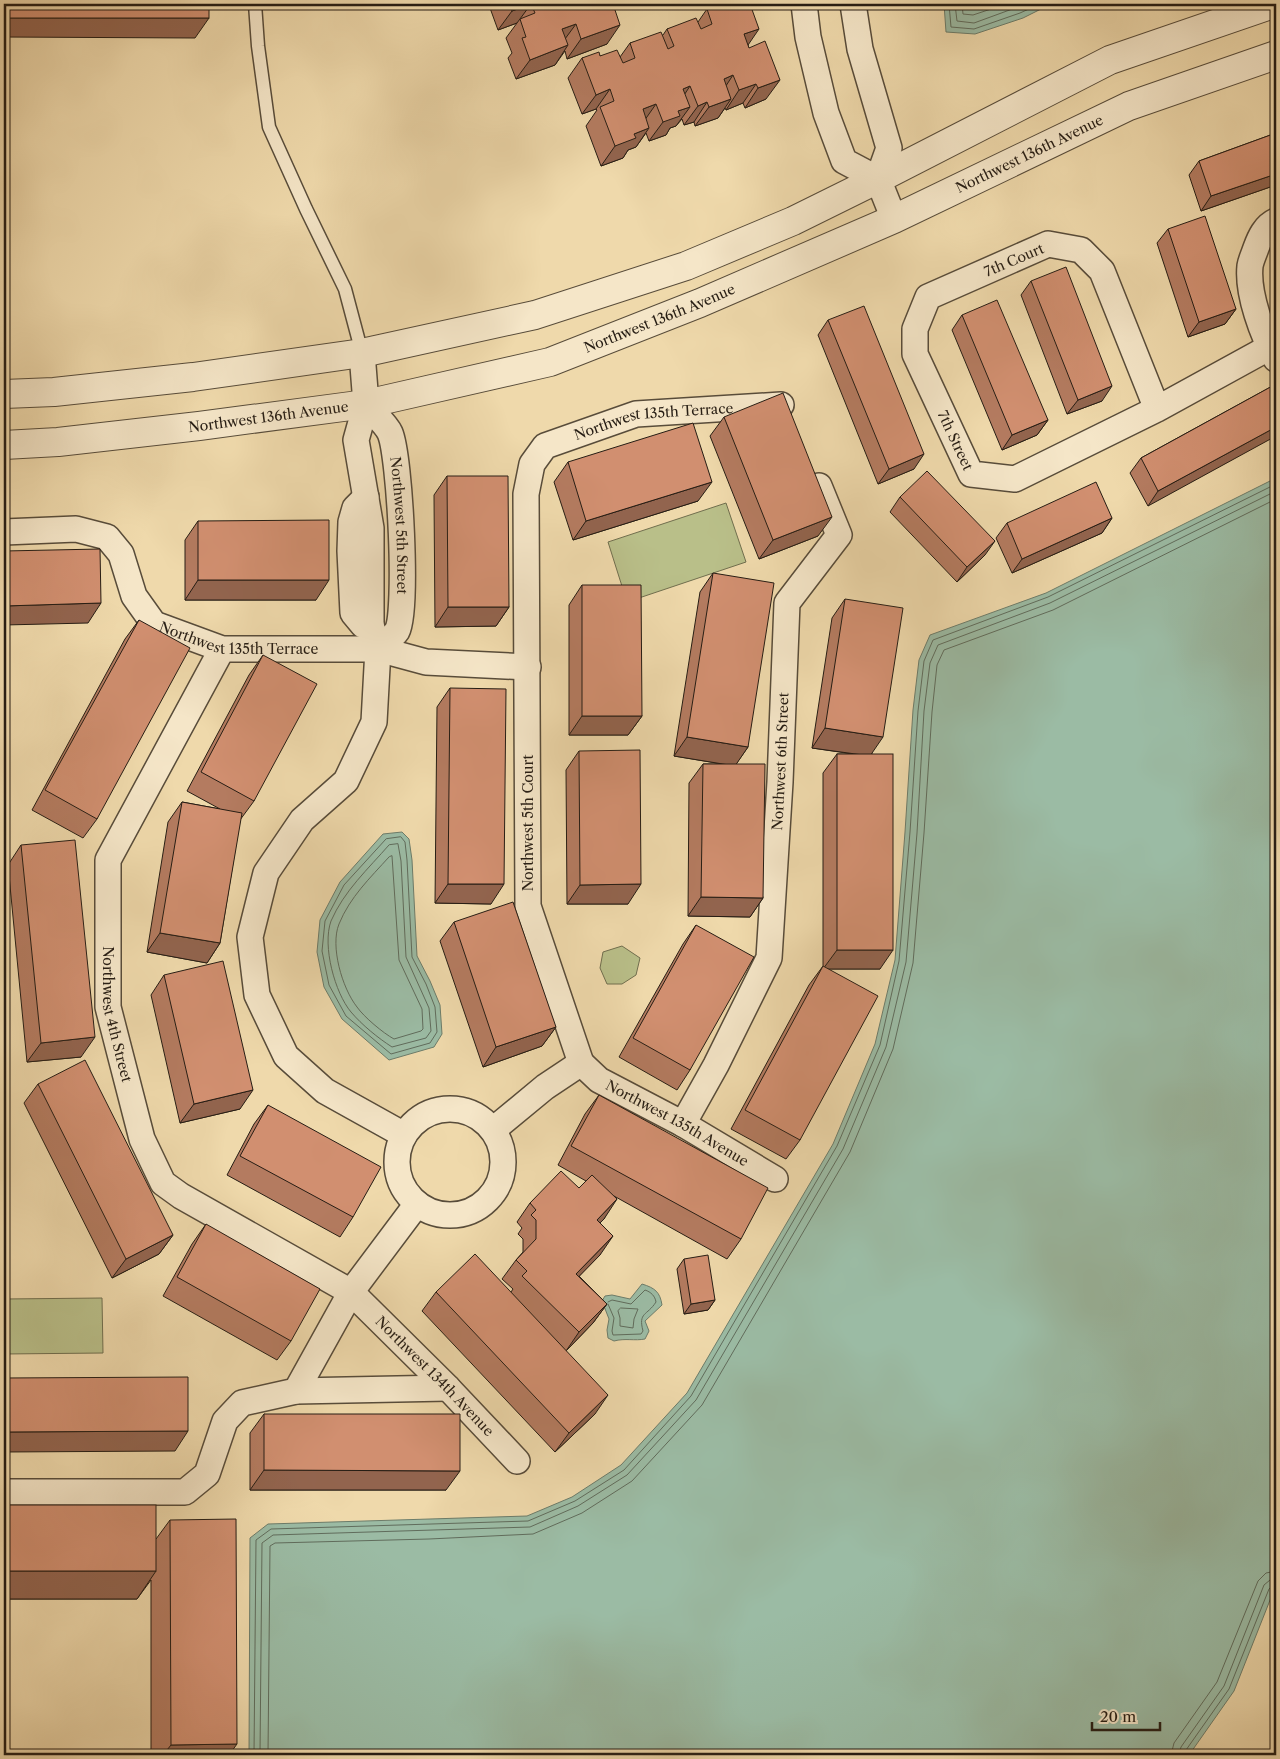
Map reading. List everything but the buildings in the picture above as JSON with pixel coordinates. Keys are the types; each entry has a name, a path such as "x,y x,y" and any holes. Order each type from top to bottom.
{"street":[{"path":"804,4 808,37 826,113 844,161 878,179 894,219"},
{"path":"853,4 860,49 889,148 878,179"},
{"path":"4,394 54,392 163,380 362,353 535,315 686,266 792,221 1110,60 1273,4"},
{"name":"Northwest 136th Avenue","path":"4,445 58,442 366,404 550,362 700,302 894,219 1129,106 1276,55"},
{"path":"1157,409 1273,353 1254,302 1250,266 1259,240 1269,224 1276,221"},
{"name":"7th Court","path":"914,329 928,298 1048,244 1081,250 1102,271 1157,409"},
{"name":"7th Street","path":"914,329 915,354 971,474 1015,479 1157,409"},
{"name":"Northwest 5th Street","path":"362,353 366,404 356,440 371,528 371,625 378,649 374,722 346,781 302,820 266,873 250,937 257,995 286,1056 325,1091 404,1135"},
{"name":"Northwest 5th Street","path":"366,404 390,433 400,505 401,603 397,630 378,649"},
{"name":"Northwest 135th Terrace","path":"532,464 545,446 636,414 789,413"},
{"name":"Northwest 5th Court","path":"532,464 526,494 528,906 581,1063"},
{"name":"Northwest 6th Street","path":"683,1124 716,1065 769,958 780,782 787,603 839,535 810,466"},
{"path":"366,497 355,508 351,522 350,550 353,613 363,625 371,625"},
{"name":"Northwest 135th Terrace","path":"4,532 76,530 107,537 121,554 134,596 154,624 222,649 378,649 426,662 528,667"},
{"path":"372,576 401,575"},
{"name":"Northwest 4th Street","path":"222,649 108,860 108,1007 142,1139 163,1183 181,1196 351,1292"},
{"path":"493,1130 545,1087 581,1063"},
{"name":"Northwest 135th Avenue","path":"581,1063 599,1080 683,1124 775,1179"},
{"path":"447,1109 465,1111 480,1118 493,1130 501,1146 503,1162 501,1179 493,1194 481,1206 465,1214 449,1216 432,1213 417,1204 407,1193 400,1180 397,1165 399,1149 404,1135 416,1122 430,1113 447,1109"},
{"path":"296,1391 351,1292 417,1204"},
{"name":"Northwest 134th Avenue","path":"351,1292 448,1388 517,1461"},
{"path":"4,1492 185,1492 208,1474 225,1421 242,1403 296,1391 448,1388"}],"lane":[{"path":"255,4 258,46 269,127 345,289 362,353"}],"shaded area":[{"path":"726,503 746,562 627,602 608,542"},
{"path":"622,946 640,958 636,975 622,984 607,984 600,968 603,952"},
{"path":"102,1298 103,1353 4,1354 4,1299"}],"water":[{"path":"944,4 1051,4 1023,18 975,34 946,32"},
{"path":"1276,478 1276,1585 1234,1691 1189,1755 249,1755 250,1538 268,1524 527,1516 572,1497 621,1465 687,1393 833,1144 875,1044 895,960 913,710 919,660 930,635 1046,593"},
{"path":"402,832 409,839 412,860 417,956 440,1005 442,1034 434,1047 389,1060 342,1019 324,987 317,952 320,920 340,882 383,834"},
{"path":"642,1284 656,1291 662,1305 645,1321 649,1331 645,1339 614,1341 608,1338 609,1319 602,1301 605,1296 612,1295 630,1299"}]}
